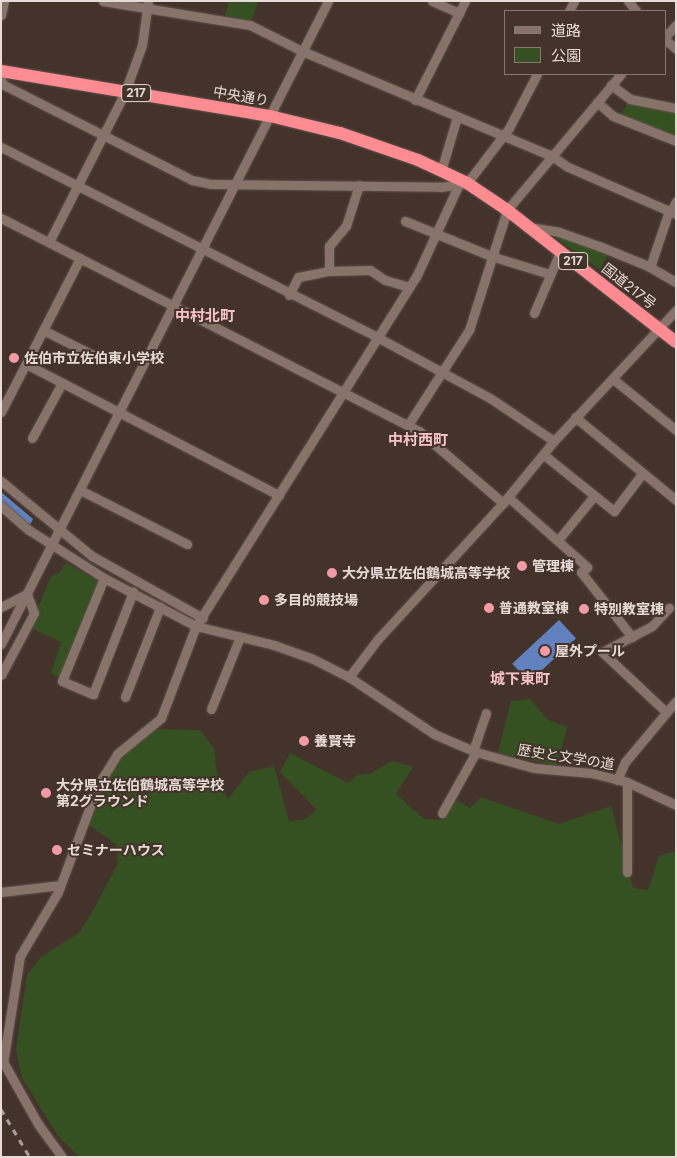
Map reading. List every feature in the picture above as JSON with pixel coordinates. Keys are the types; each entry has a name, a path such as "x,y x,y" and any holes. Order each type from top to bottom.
{"highway":[{"name":"中央通り","path":"1,71 270,116 340,133 441,171 463,184"},
{"name":"国道217号","path":"463,184 507,210 676,342"}],"street":[{"path":"1,15 4,1"},
{"path":"102,1 147,5 250,25 415,100 552,156 568,167 672,212"},
{"path":"1,644 53,546 328,1"},
{"path":"432,1 459,13"},
{"path":"415,100 465,1"},
{"path":"50,242 125,92 142,45 147,5"},
{"path":"667,35 676,25"},
{"path":"62,1157 38,1124 2,1061 11,1040 20,956 61,885 98,785 117,754 161,718 196,626 203,618 409,287 463,184 501,135 509,128 536,75"},
{"path":"408,424 469,330 507,210 620,75"},
{"path":"1,79 2,84 192,180 236,183 359,185 463,184"},
{"path":"611,85 630,99 676,108"},
{"path":"597,102 613,116 676,141"},
{"path":"441,171 457,117"},
{"path":"1,147 203,249 289,295 377,338 490,398 554,442"},
{"path":"329,271 329,246 346,226 359,185"},
{"path":"650,267 676,201"},
{"path":"1,218 420,431 558,540 587,567 581,572 632,637"},
{"path":"405,221 435,235 492,256 549,274"},
{"path":"529,227 560,232 650,267 676,282"},
{"path":"534,313 560,252"},
{"path":"1,412 80,258"},
{"path":"289,295 298,277 329,271 370,270 386,280 409,287"},
{"path":"349,677 378,639 505,500 575,418 676,310"},
{"path":"43,330 97,357"},
{"path":"26,364 280,494"},
{"path":"613,379 676,430"},
{"path":"32,438 62,382"},
{"path":"575,418 676,500"},
{"path":"544,455 614,511 642,474"},
{"path":"1,481 60,530 114,570 203,618"},
{"path":"80,490 187,544"},
{"path":"558,540 594,496"},
{"name":"歴史と文学の道","path":"1,506 53,546 104,578 196,626 313,659 349,677 434,734 474,752 534,768 591,773 627,782 676,805"},
{"path":"104,578 62,681 93,694 133,592"},
{"path":"1,607 27,594"},
{"path":"1,675 34,613 27,594"},
{"path":"125,697 160,607"},
{"path":"666,712 602,652 652,626 669,608"},
{"path":"211,709 240,637"},
{"path":"617,780 625,762 676,701"},
{"path":"442,813 474,752 486,714"},
{"path":"627,782 627,872"},
{"path":"1,892 61,885"}],"green space":[{"path":"229,1 258,1 251,21 225,16"},
{"path":"629,101 676,112 676,139 620,116"},
{"path":"559,235 609,252 600,270 557,239"},
{"path":"66,563 99,581 59,678 51,673 61,642 33,629 38,608 51,576 60,572"},
{"path":"530,699 547,719 567,727 557,766 498,753 511,701"},
{"path":"156,729 200,730 214,748 218,782 228,799 249,772 274,766 289,821 304,820 317,810 280,772 290,753 348,783 357,775 370,774 392,761 413,767 396,794 424,819 441,820 454,799 470,808 481,797 559,824 611,806 633,888 648,890 659,856 676,851 676,1157 79,1157 58,1136 22,1078 16,1050 27,975 41,957 80,932 95,907 118,863 116,844 89,825 93,803 117,759 140,737"}],"water":[{"path":"1,492 33,519 30,525 1,502"},
{"name":"屋外プール","path":"559,620 576,638 529,682 512,664"}],"railway":[{"path":"1,1109 30,1157"}],"place":[{"name":"佐伯市立佐伯東小学校","path":"14,358"},
{"name":"管理棟","path":"522,566"},
{"name":"大分県立佐伯鶴城高等学校","path":"332,573"},
{"name":"多目的競技場","path":"264,600"},
{"name":"普通教室棟","path":"489,608"},
{"name":"特別教室棟","path":"584,609"},
{"name":"屋外プール","path":"545,651"},
{"name":"養賢寺","path":"304,741"},
{"name":"大分県立佐伯鶴城高等学校 第2グラウンド","path":"46,793"},
{"name":"セミナーハウス","path":"57,850"}],"district":[{"name":"中村北町","path":"205,316"},
{"name":"中村西町","path":"418,440"},
{"name":"城下東町","path":"520,679"}]}
